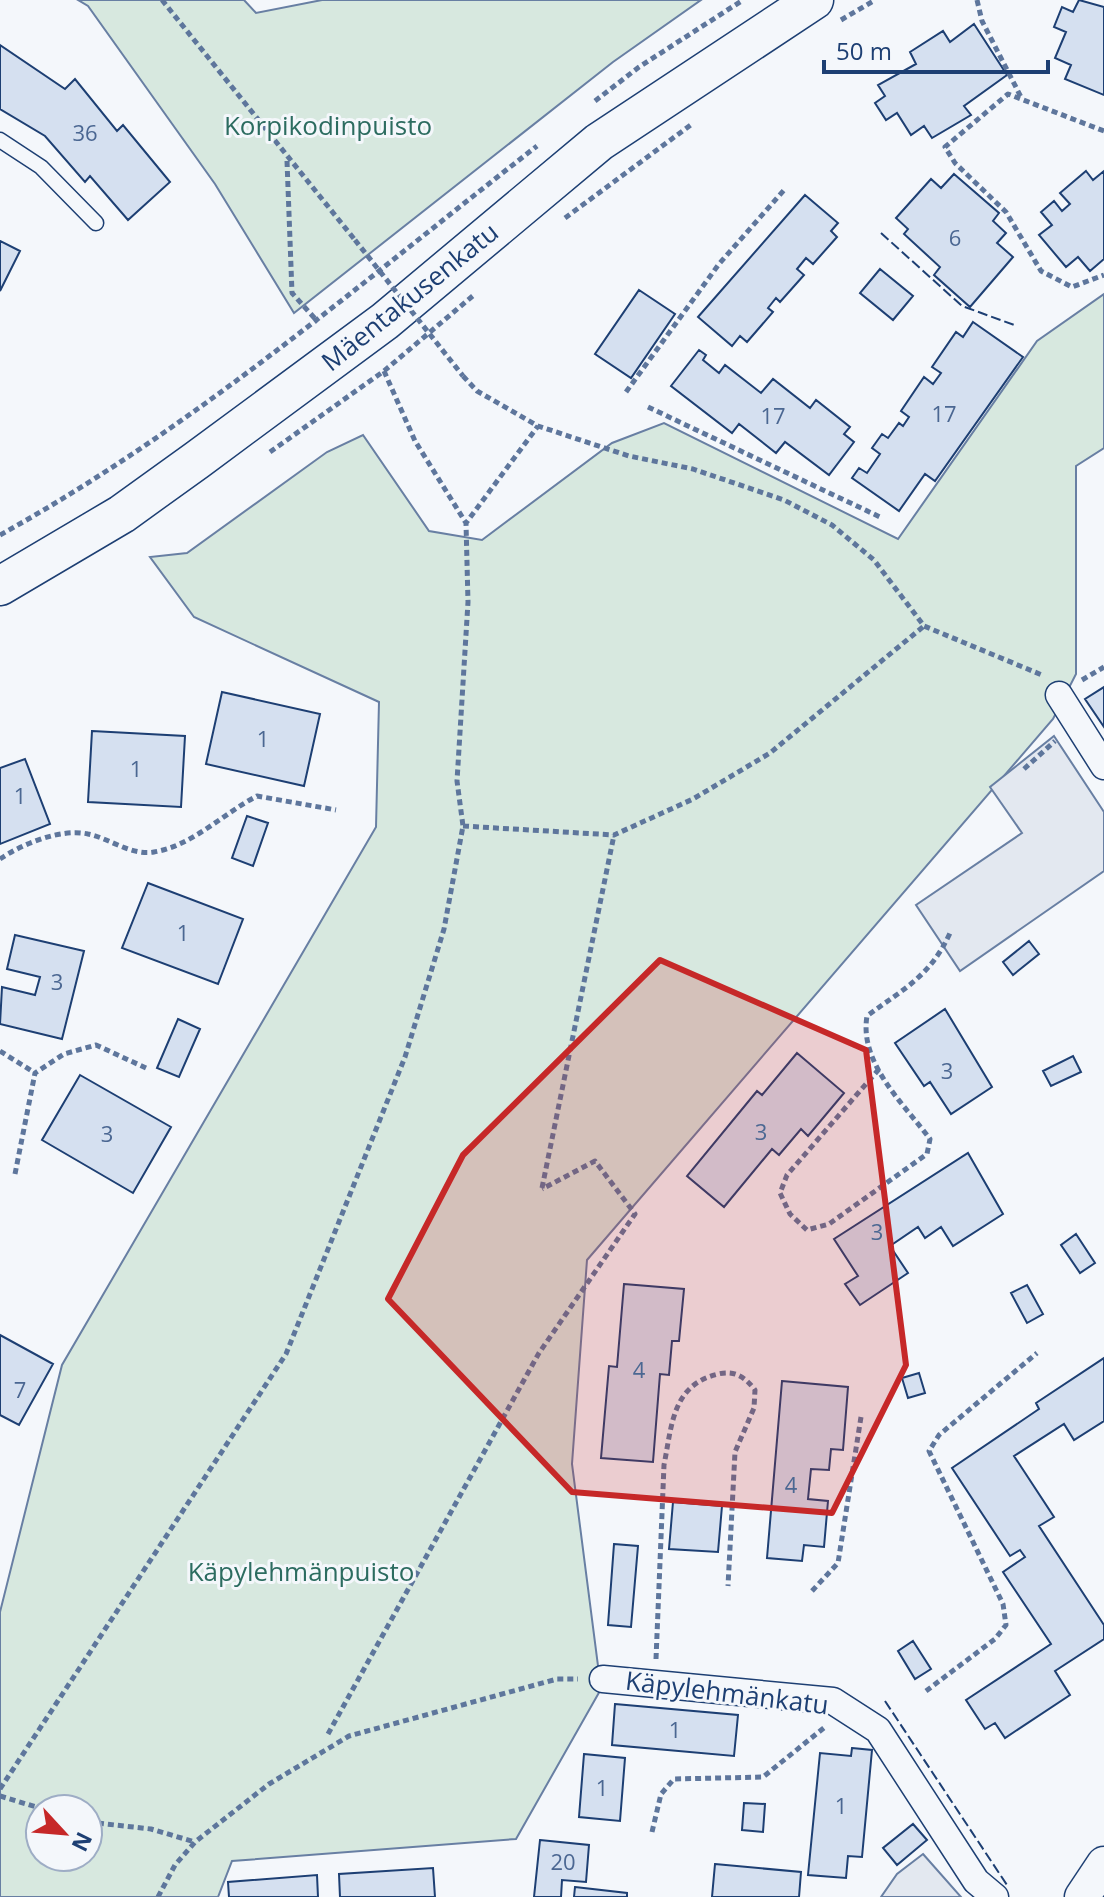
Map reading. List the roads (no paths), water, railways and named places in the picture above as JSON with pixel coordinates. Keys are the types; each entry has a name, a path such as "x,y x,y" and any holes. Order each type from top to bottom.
{"main road":[{"name":"Mäentakusenkatu","path":"0,586 122,514 385,321 599,142 814,0"}],"street":[{"path":"1057,688 1104,766"},
{"name":"Käpylehmänkatu","path":"603,1679 833,1701 878,1730 976,1881 995,1897"},
{"path":"1082,1897 1104,1864"}],"lane":[{"path":"0,140 41,167 96,223"}],"park label":[{"name":"Korpikodinpuisto","path":"328,126"},
{"name":"Käpylehmänpuisto","path":"301,1572"}]}
